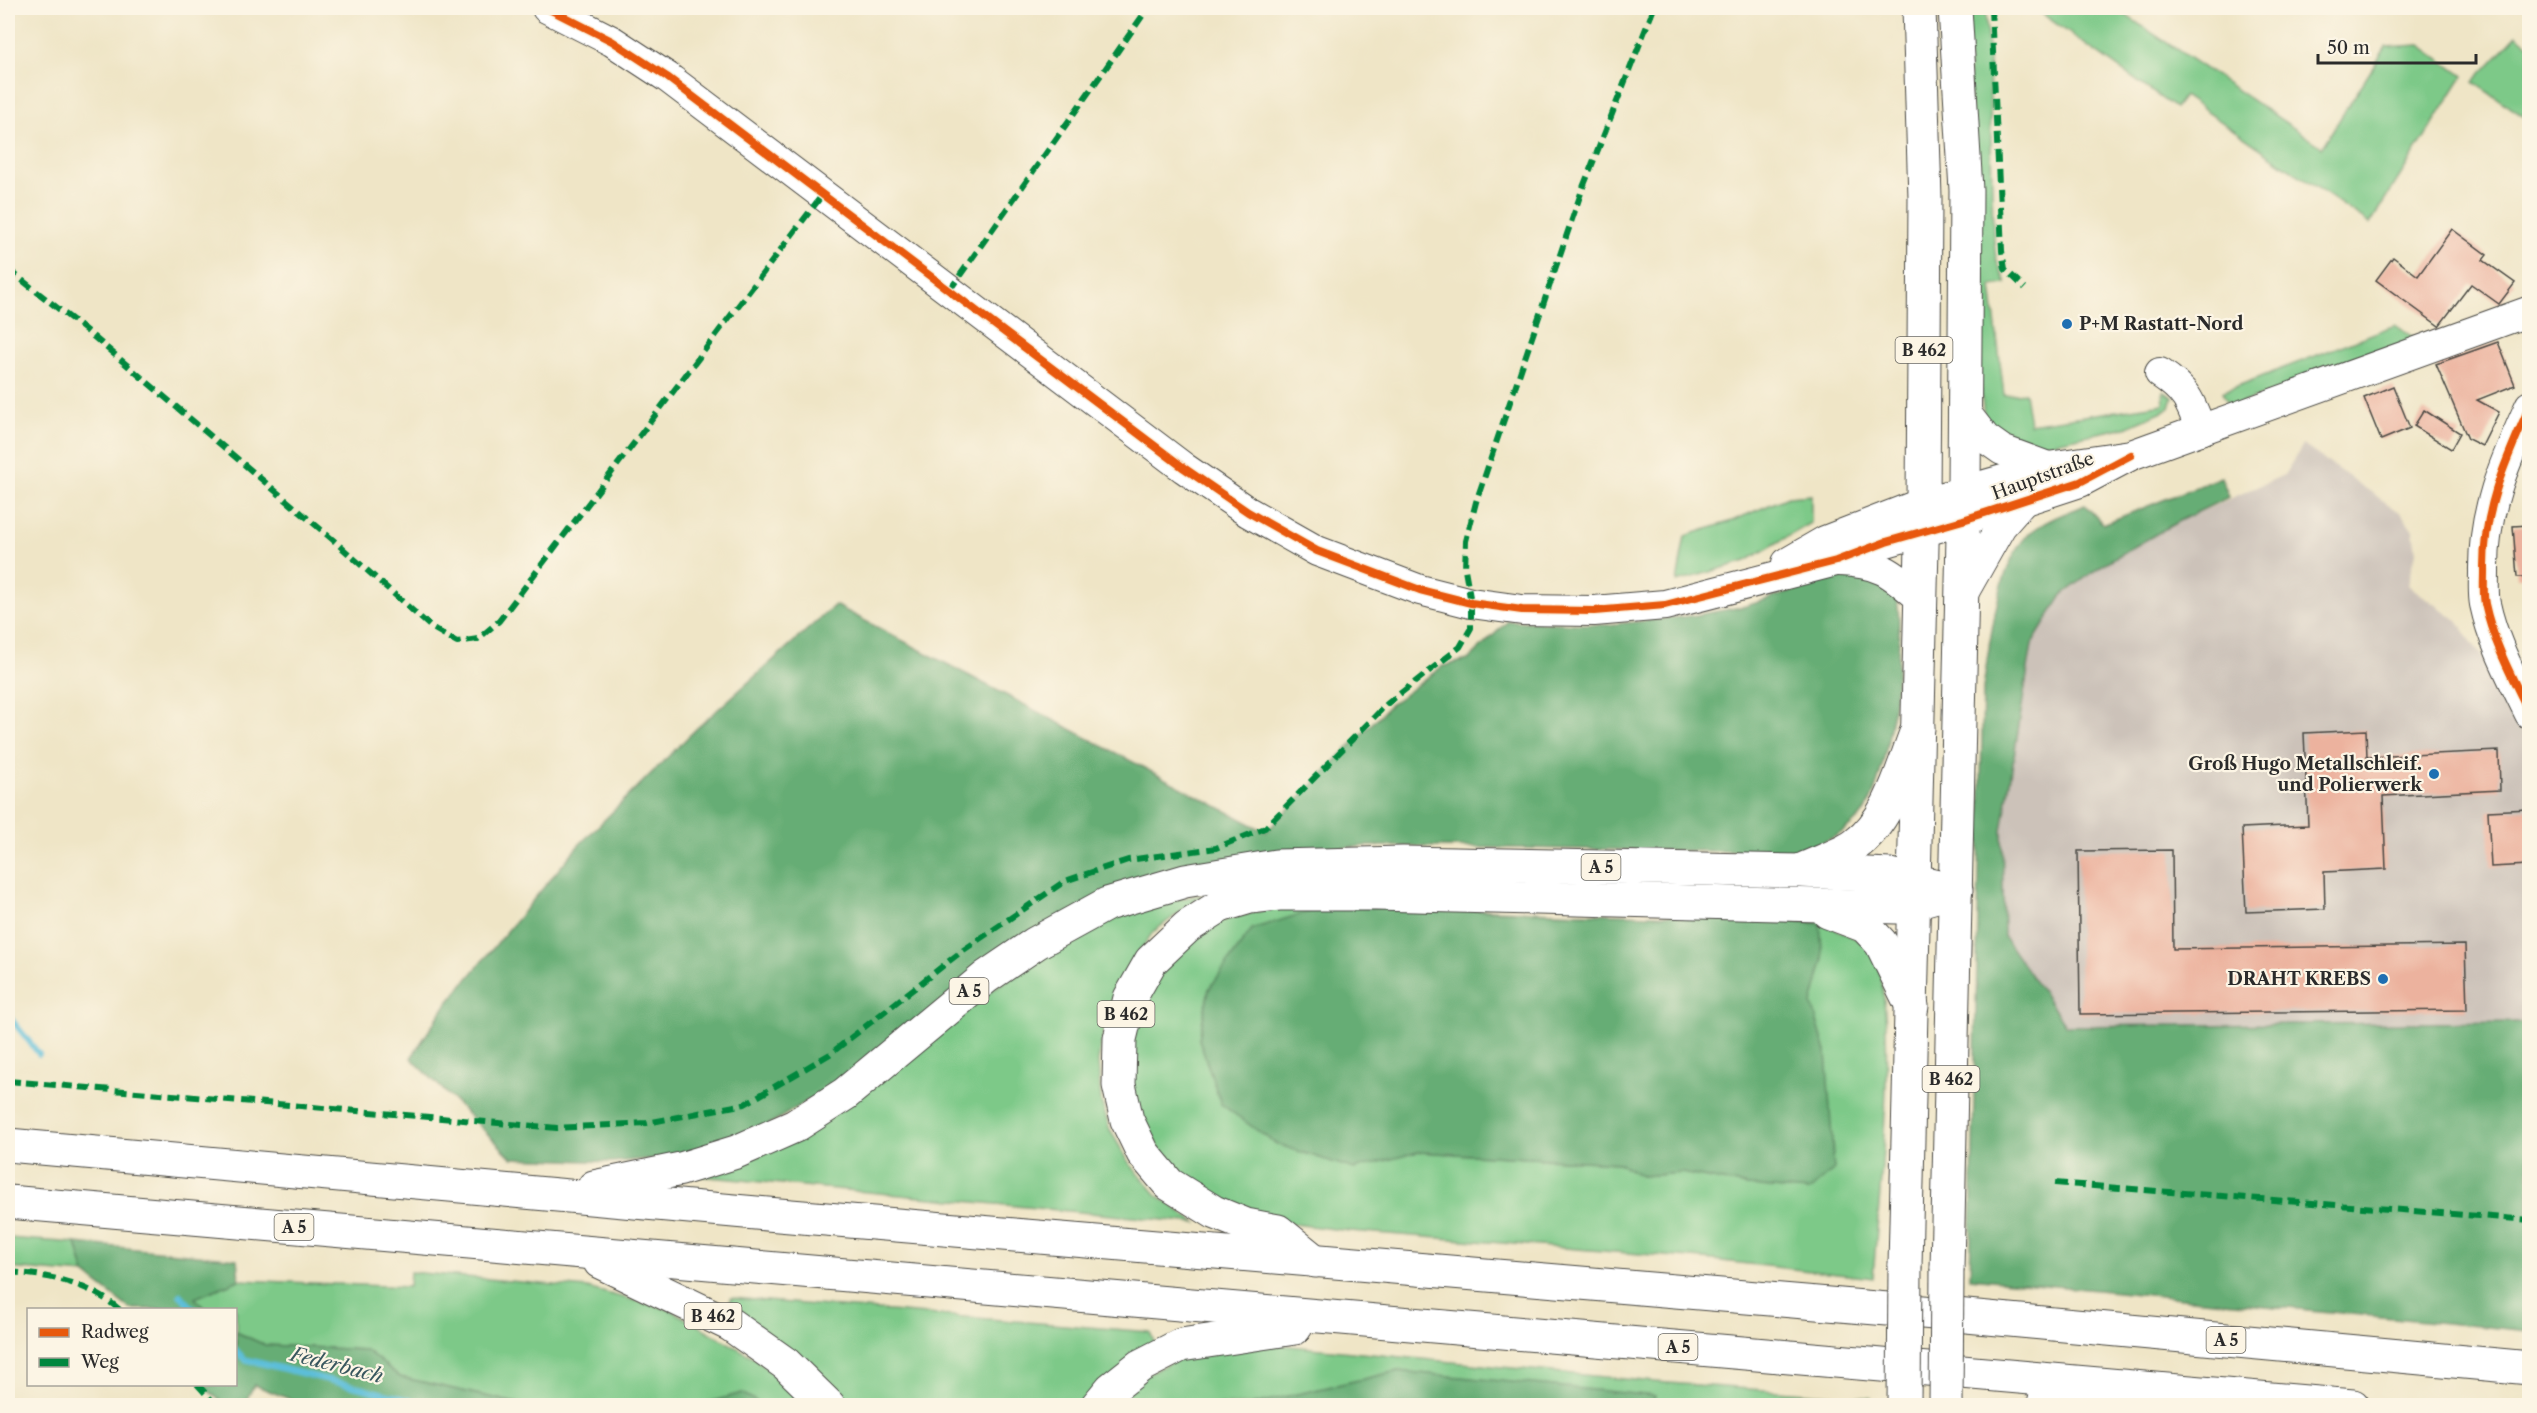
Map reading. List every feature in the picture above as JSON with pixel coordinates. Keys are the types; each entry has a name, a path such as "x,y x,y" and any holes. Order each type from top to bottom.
{"main road":[{"name":"B 462","path":"1904,1406 1905,1266 1922,517 1925,198 1919,8"},
{"name":"B 462","path":"1946,1406 1964,505 1966,190 1955,8"},
{"name":"A 5","path":"1800,871 1853,846 1871,831 1882,815 1918,728"},
{"name":"A 5","path":"563,1194 681,1169 736,1152 795,1126 845,1094 986,977 1036,943 1107,904 1185,881 1276,866 1403,863 1890,875 1915,892"},
{"name":"B 462","path":"1315,1261 1278,1231 1246,1225 1214,1212 1169,1184 1143,1153 1126,1120 1119,1085 1120,1039 1130,998 1151,961 1187,927 1220,906 1250,897 1279,894 1801,903 1897,907 1915,892 1956,890"},
{"name":"B 462","path":"1801,903 1844,916 1865,926 1881,943 1912,1006"},
{"name":"A 5","path":"8,1145 766,1214 1923,1312 2529,1368"},
{"name":"A 5","path":"8,1202 1363,1319 2045,1392 2353,1406"},
{"name":"B 462","path":"580,1252 731,1325 786,1364 829,1406"},
{"name":"A 5","path":"1097,1406 1111,1389 1140,1366 1181,1345 1251,1333 1363,1319"}],"street":[{"path":"547,8 612,40 667,77 1184,468 1248,512 1317,551 1420,590 1471,603 1522,610 1594,611 1665,605 1836,561 1886,542 1922,517"},
{"name":"Hauptstraße","path":"1964,505 2048,467 2131,455 2527,321"},
{"path":"2160,372 2174,382 2188,397 2201,430"},
{"path":"2529,406 2496,487 2488,513 2483,545 2485,602 2492,629 2529,714"},
{"path":"1964,411 1985,438 2002,450 2048,467"},
{"name":"Hauptstraße","path":"1964,505 2023,501 2088,489 2131,455"},
{"path":"1962,595 2001,526 2023,501"},
{"path":"1757,580 1826,541 1964,505"},
{"path":"1836,561 1861,562 1878,566 1893,574 1920,598"}],"shaded area":[{"path":"2303,445 2401,513 2413,530 2416,552 2408,585 2457,620 2504,690 2529,681 2529,1022 2066,1026 2004,937 2002,831 2032,644 2061,595 2104,564 2179,521 2284,475"}],"green space":[{"path":"1967,8 1985,8 1989,60 1993,231 1996,259 2006,284 1991,286 2004,395 2025,393 2030,424 2164,404 2163,391 2173,397 2170,408 2126,427 2033,447 1995,435 1984,415 1980,384"},
{"path":"2034,8 2115,8 2322,147 2386,47 2420,45 2463,76 2370,224 2184,96 2175,108"},
{"path":"2517,35 2529,44 2529,120 2473,82"},
{"path":"2395,325 2417,340 2230,407 2222,392"},
{"path":"2221,477 2229,497 2179,521 2104,564 2062,595 2032,644 2002,831 2004,937 2066,1026 2529,1022 2529,1331 1970,1278 1983,688 1992,627 2003,582 2019,545 2037,527 2050,520 2085,505 2103,524"},
{"path":"1811,495 1811,523 1746,561 1677,582 1685,536 1732,521 1788,497"},
{"path":"1865,571 1896,594 1899,642 1893,710 1880,775 1871,800 1852,825 1824,842 1783,852 1366,846 1265,855 1183,869 757,1132 688,1156 612,1162 512,1158 411,1058 445,1006 578,846 697,728 835,605 1266,832 1389,706 1443,666 1468,660 1508,621 1606,625 1691,616 1746,606 1846,574"},
{"path":"1205,894 1153,932 1124,974 1107,1013 1098,1061 1101,1101 1110,1130 1130,1164 1157,1195 1196,1223 698,1176 1104,919 1152,904"},
{"path":"1291,903 1819,921 1859,940 1868,946 1879,968 1885,1005 1883,1157 1873,1278 1704,1259 1350,1231 1269,1221 1172,1173 1130,1095 1127,1060 1150,981 1207,924","holes":["1823,961 1811,1004 1826,1052 1809,1191 1748,1186 1682,1173 1641,1176 1619,1163 1418,1152 1221,1104 1199,1039 1209,989"]},
{"path":"1327,906 1767,918 1820,924 1823,961 1812,1004 1826,1052 1834,1169 1809,1191 1748,1186 1682,1173 1641,1176 1619,1163 1418,1152 1354,1169 1276,1144 1221,1104 1199,1039 1209,989 1252,929"},
{"path":"8,1238 76,1243 85,1274 8,1268"},
{"path":"76,1243 237,1259 239,1280 195,1298 204,1308 129,1308 85,1274"},
{"path":"410,1272 587,1288 671,1310 755,1358 808,1405 762,1405 742,1393 699,1405 525,1405 400,1377 366,1350 265,1345 237,1332 237,1308 204,1308 194,1298 239,1280 409,1287"},
{"path":"731,1298 1150,1332 1155,1344 1084,1405 843,1405 728,1310"},
{"path":"237,1332 265,1345 366,1350 400,1377 525,1405 305,1405 254,1385 244,1405 226,1405 202,1386 237,1386"},
{"path":"1250,1342 1655,1382 1871,1398 1871,1406 1653,1405 1654,1397 1398,1371 1250,1405 1114,1406 1146,1374 1198,1350"},
{"path":"1398,1371 1655,1396 1653,1406 1250,1405"},
{"path":"742,1393 762,1405 699,1405"}],"building":[{"path":"2452,229 2487,255 2483,260 2515,283 2499,304 2471,284 2439,326 2376,280 2393,257 2418,276"},
{"path":"2498,342 2515,385 2477,400 2499,412 2482,446 2468,439 2436,364"},
{"path":"2393,386 2410,428 2381,440 2364,398"},
{"path":"2424,410 2460,433 2451,449 2414,426"},
{"path":"2529,525 2529,577 2517,577 2513,526"},
{"path":"2366,730 2367,757 2499,751 2500,790 2383,796 2386,869 2324,872 2325,909 2246,912 2242,828 2308,825 2304,733"},
{"path":"2529,809 2529,865 2491,867 2488,811"},
{"path":"2172,850 2173,949 2465,945 2467,1010 2080,1014 2078,851"}],"waterway":[{"name":"Federbach","path":"8,1015 39,1054"},
{"name":"Federbach","path":"180,1295 193,1308"},
{"name":"Federbach","path":"237,1351 244,1359 433,1406"}],"marked path":[{"path":"949,291 1148,8"},
{"path":"8,1081 557,1128 647,1123 745,1104 830,1054 962,951 1065,881 1128,860 1216,848 1265,828 1388,703 1460,647 1471,628 1471,603 1465,569 1466,541 1476,502 1582,190 1654,8"},
{"path":"1991,8 2002,251 2005,269 2025,288"},
{"path":"8,269 88,332 332,539 431,627 457,642 478,639 499,621 823,194"},
{"path":"2055,1183 2530,1220"},
{"path":"8,1272 38,1275 81,1286 108,1300 118,1308"},
{"path":"199,1386 217,1406"}],"cycle path":[{"path":"547,8 612,41 667,77 1184,468 1248,512 1317,551 1420,590 1471,603 1522,610 1594,611 1665,605 1836,561 1886,542 2080,482 2131,455"},
{"path":"2530,406 2497,486 2487,527 2484,588 2485,604 2493,632 2530,714"}],"place":[{"name":"P+M Rastatt-Nord","path":"2067,324"},
{"name":"Groß Hugo Metallschleif. und Polierwerk","path":"2434,774"},
{"name":"DRAHT KREBS","path":"2383,979"}]}
